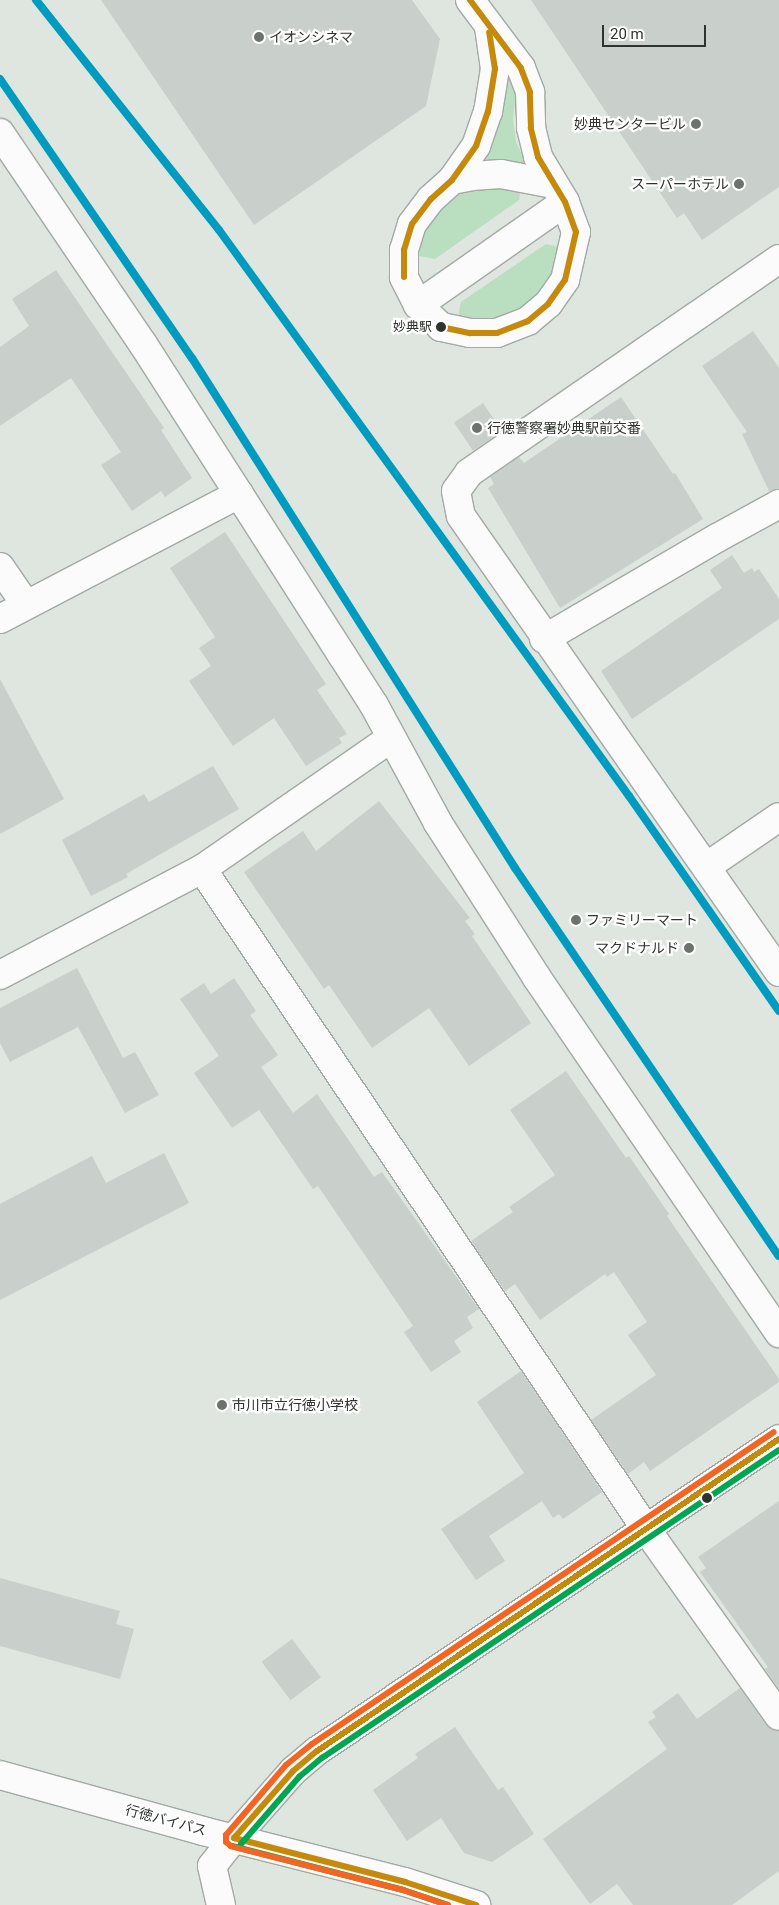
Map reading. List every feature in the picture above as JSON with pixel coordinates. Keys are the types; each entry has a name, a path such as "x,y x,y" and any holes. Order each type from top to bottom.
{"street":[{"path":"470,0 488,27 521,68 530,92 531,128 538,157 559,193 576,232 565,280 548,304 528,321 497,333 470,333 441,327 418,305 404,277 404,250 412,224 431,199 452,180 476,146 488,112 495,69 488,27"},
{"path":"0,133 143,344 374,705 438,823 537,978 779,1333"},
{"path":"452,180 501,174 559,193"},
{"path":"418,305 559,193"},
{"path":"779,258 470,473 456,491 460,516 544,639 779,972"},
{"path":"0,619 239,494"},
{"path":"544,639 779,504"},
{"path":"0,568 26,605"},
{"path":"0,975 202,869 391,738"},
{"path":"706,867 779,817"},
{"path":"202,869 646,1529 779,1716"},
{"path":"221,1905 212,1866 293,1771 318,1751 779,1439"},
{"name":"行徳バイパス","path":"0,1775 404,1882 476,1905"}],"green space":[{"path":"508,75 514,85 516,95 513,118 516,142 528,168 478,166 491,147"},
{"path":"521,186 519,200 435,259 419,256 423,234 431,218 451,198 467,188"},
{"path":"546,244 560,247 556,268 548,284 524,309 498,320 479,321 458,317 461,302"}],"building":[{"path":"101,0 412,0 440,39 426,106 254,225"},
{"name":"妙典センタービル","path":"531,0 779,0 779,187 702,240 684,213 677,218"},
{"path":"56,270 164,428 161,430 192,478 165,497 161,491 132,511 101,465 121,452 71,378 0,426 0,347 29,326 12,299"},
{"path":"753,331 779,368 779,488 769,491 742,434 747,432 702,366"},
{"path":"621,397 673,474 675,473 703,519 560,608 488,488 494,484 490,477 519,457 524,463"},
{"path":"483,403 502,431 473,451 454,423"},
{"path":"225,532 326,684 317,690 347,734 339,738 342,743 306,766 274,718 233,746 189,681 211,666 199,648 215,637 170,568"},
{"path":"732,555 744,573 752,568 754,572 759,569 779,599 779,619 632,719 601,671 722,588 710,570"},
{"path":"0,679 64,799 0,834"},
{"path":"213,766 239,809 126,874 128,877 91,896 62,840 144,794 149,802"},
{"path":"379,801 470,918 465,921 475,934 472,936 531,1023 469,1066 429,1008 372,1048 329,985 324,989 244,872 303,831 316,851"},
{"path":"77,968 123,1058 135,1052 159,1095 125,1113 78,1027 10,1062 0,1043 0,1008"},
{"path":"234,978 256,1011 250,1015 278,1055 261,1067 293,1113 317,1094 374,1177 382,1172 479,1309 467,1317 473,1328 454,1341 461,1352 431,1372 404,1332 413,1326 318,1186 313,1189 259,1110 232,1128 194,1073 219,1056 180,999 204,983 211,994"},
{"path":"566,1071 626,1158 629,1156 669,1214 667,1216 779,1379 779,1382 650,1471 644,1462 628,1474 591,1420 656,1375 628,1335 647,1322 614,1272 607,1277 605,1274 540,1320 515,1284 505,1291 471,1241 513,1212 509,1207 555,1175 510,1110"},
{"path":"164,1153 189,1203 0,1300 0,1204 92,1156 106,1183"},
{"path":"521,1371 602,1492 563,1519 559,1514 553,1518 542,1501 489,1536 505,1561 476,1580 441,1529 524,1473 477,1402"},
{"path":"779,1501 779,1689 765,1669 768,1667 700,1572 706,1568 698,1557"},
{"path":"0,1578 120,1611 116,1624 134,1629 120,1679 0,1646"},
{"path":"292,1639 321,1677 291,1700 262,1662"},
{"path":"740,1688 766,1725 772,1730 779,1731 779,1871 732,1905 633,1905 617,1884 590,1904 543,1839 667,1749 648,1722 656,1717 652,1712 678,1693 697,1719"},
{"path":"455,1727 498,1790 503,1787 534,1834 492,1862 464,1853 441,1818 407,1841 373,1790 418,1758 415,1754"}],"transit line":[{"path":"36,0 219,230 629,796 779,1011"},
{"path":"441,327 470,333 497,333 528,321 548,304 565,280 576,232 565,202 538,157 531,128 530,92 521,68 470,0"},
{"path":"404,277 404,250 412,224 431,199 452,180 476,146 488,112 495,69 489,32"},
{"path":"0,79 192,358 515,868 779,1256"},
{"path":"448,1905 403,1890 231,1846 226,1842 226,1835 286,1765 312,1744 774,1432"},
{"path":"234,1838 293,1771 317,1751 779,1439"},
{"path":"241,1844 299,1777 322,1758 779,1450"},
{"path":"234,1838 405,1882 476,1905"},
{"path":"232,1846 403,1890 448,1905"}],"place":[{"name":"イオンシネマ","path":"259,37"},
{"name":"妙典センタービル","path":"696,124"},
{"name":"スーパーホテル","path":"739,184"},
{"name":"妙典駅","path":"441,327"},
{"name":"行徳警察署妙典駅前交番","path":"477,428"},
{"name":"ファミリーマート","path":"576,920"},
{"name":"マクドナルド","path":"689,948"},
{"name":"市川市立行徳小学校","path":"222,1405"}]}
